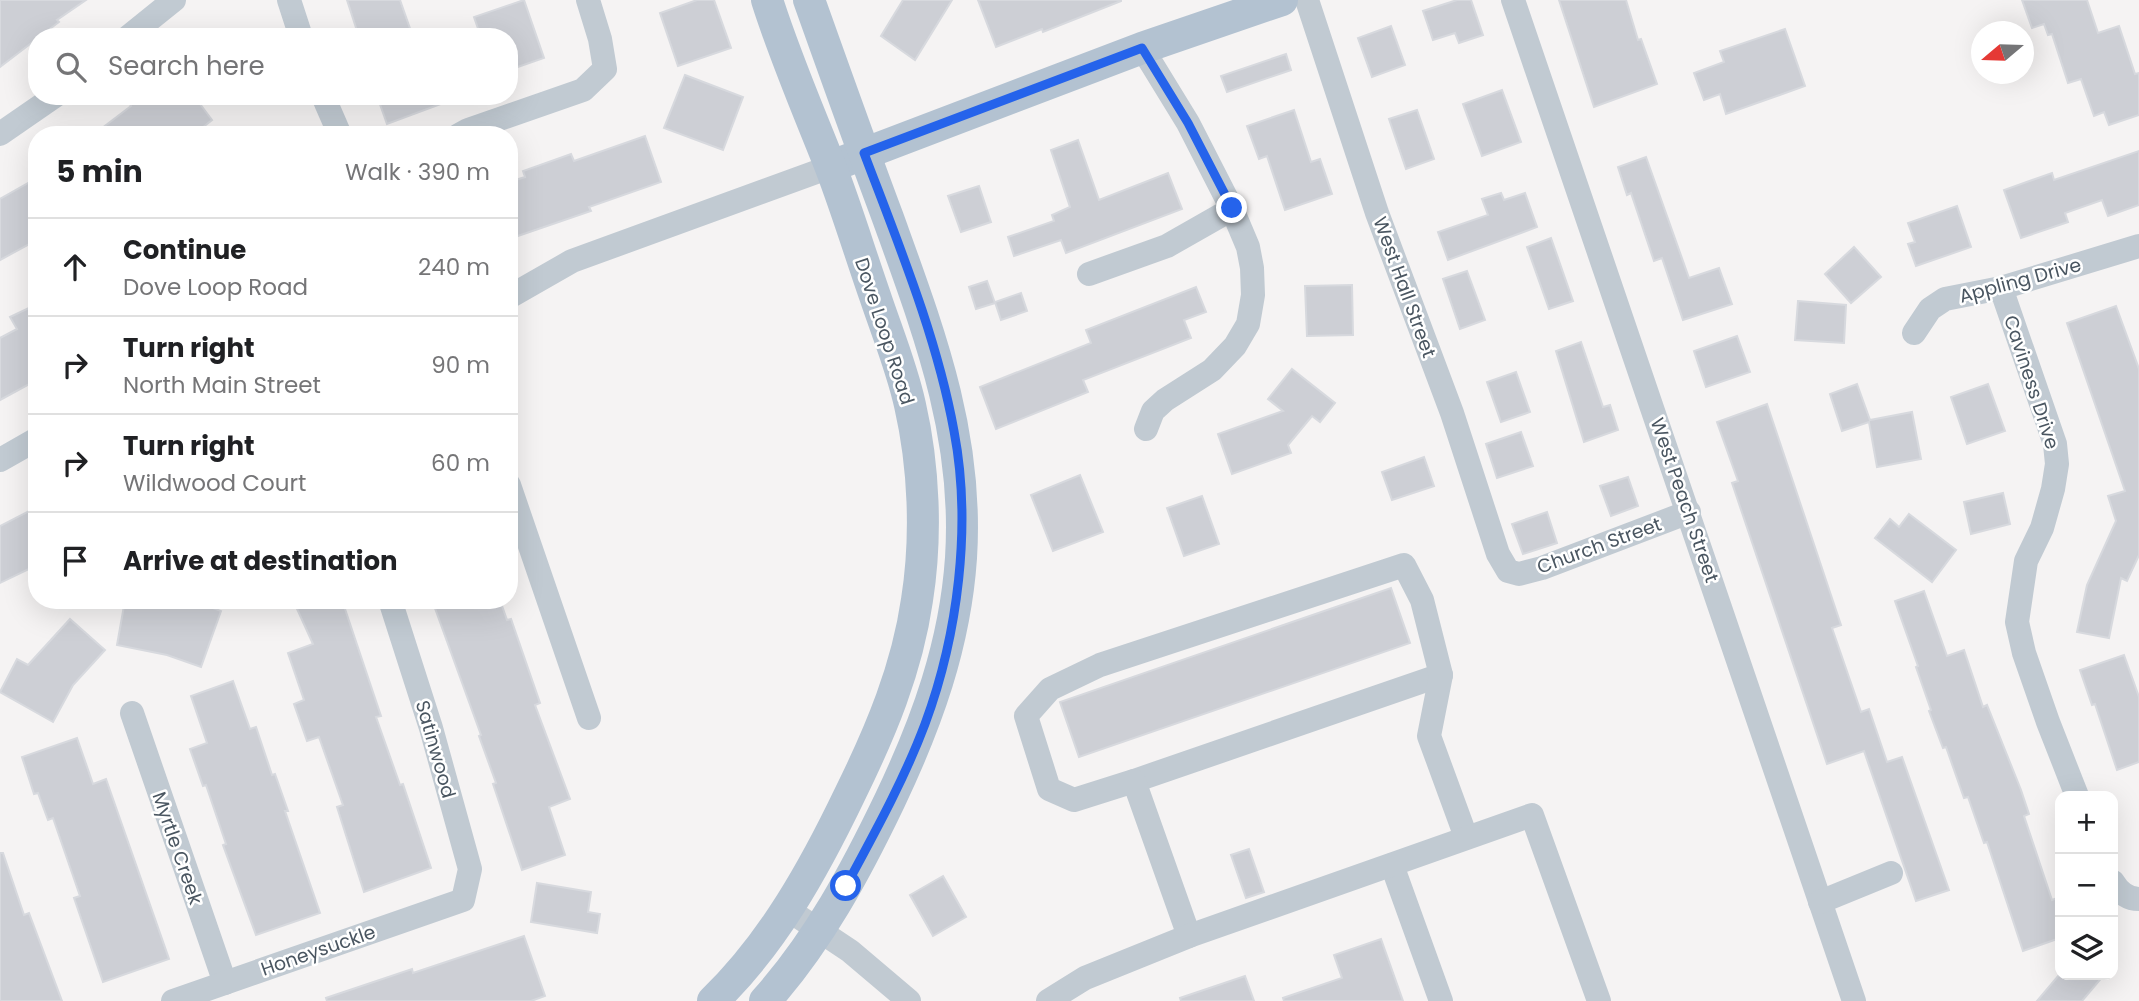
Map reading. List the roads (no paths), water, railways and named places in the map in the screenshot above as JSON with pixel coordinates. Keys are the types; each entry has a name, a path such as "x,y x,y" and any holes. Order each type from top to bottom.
{"main road":[{"name":"Dove Loop Road","path":"713,1001 753,957 787,909 832,832 888,711 909,641 918,598 922,556 920,480 910,406 899,365 830,167 767,0"},
{"name":"Dove Loop Road","path":"765,1001 818,930 865,850 924,725 946,650 961,559 959,476 955,434 947,394 925,323 809,0"},
{"path":"830,167 1142,48 1282,0"}],"street":[{"path":"139,28 174,0"},
{"path":"289,0 298,28"},
{"path":"480,126 583,90 606,69 588,0"},
{"name":"West Hall Street","path":"1307,0 1377,213 1452,413 1498,554 1508,571"},
{"name":"West Peach Street","path":"1513,0 1854,1001"},
{"path":"1142,48 1188,123 1232,208 1248,247 1253,295 1248,324 1235,346 1212,370 1165,400 1153,411 1146,429"},
{"path":"0,134 42,105"},
{"path":"327,105 336,126"},
{"path":"518,292 572,261 830,167"},
{"path":"1089,274 1167,246 1232,208"},
{"name":"Appling Drive","path":"1914,333 1930,309 1945,299 2001,288 2139,246"},
{"name":"Caviness Drive","path":"2001,288 2055,444 2057,464 2042,527 2026,561 2017,622 2024,653 2075,791"},
{"path":"0,460 28,444"},
{"path":"518,511 589,718"},
{"name":"Church Street","path":"1508,571 1519,574 1542,568 1689,512"},
{"path":"1441,675 1074,800 1049,789 1026,716 1050,689 1100,665 1404,565 1422,600 1441,675 1429,736 1466,837"},
{"name":"Satinwood","path":"393,609 431,727 470,869 463,900"},
{"name":"Myrtle Creek","path":"132,713 225,983"},
{"path":"1134,781 1189,936"},
{"path":"1057,998 1085,978 1189,936 1532,815 1599,1001"},
{"path":"1392,865 1441,1001"},
{"path":"1821,902 1891,873"},
{"path":"2118,890 2131,899 2139,899"},
{"name":"Honeysuckle","path":"173,1001 463,900"},
{"path":"787,909 850,951 909,1001"}]}
